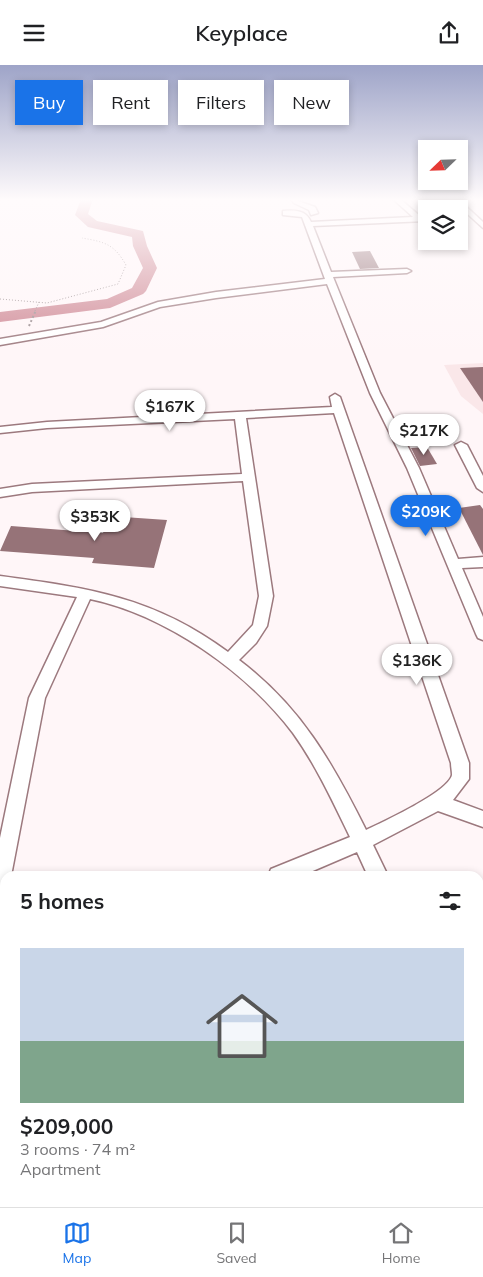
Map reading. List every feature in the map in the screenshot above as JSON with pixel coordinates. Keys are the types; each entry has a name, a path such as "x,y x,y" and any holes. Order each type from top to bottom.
{"street":[{"path":"318,252 372,384 413,469 483,635"},
{"path":"0,342 103,324 158,305 329,278 407,271"},
{"path":"0,430 47,425 240,415 337,403 460,763 460,778 447,795 388,829 290,871"},
{"path":"230,660 259,630 265,616 266,596 240,415"},
{"path":"461,445 483,488"},
{"path":"0,493 32,488 249,477"},
{"path":"453,565 483,562"},
{"path":"0,581 85,594 123,603 174,625 230,660 293,721 322,765 376,871"},
{"path":"3,871 37,698 85,594"},
{"path":"435,802 483,819"}],"path":[{"path":"0,299 47,303 118,284 126,265 119,252"},
{"path":"33,319 39,302"}],"shaded area":[{"path":"483,363 483,414 461,396 444,365"}],"building":[{"path":"352,252 371,252 379,268 360,269"},
{"path":"483,367 483,402 460,368"},
{"path":"427,447 437,464 420,466 411,448"},
{"path":"480,505 483,509 483,555 459,508"},
{"path":"109,516 167,520 154,568 92,563 94,558 0,551 11,526 103,533"}],"waterway":[{"path":"0,317 110,303 138,291 150,268 143,252"}]}
